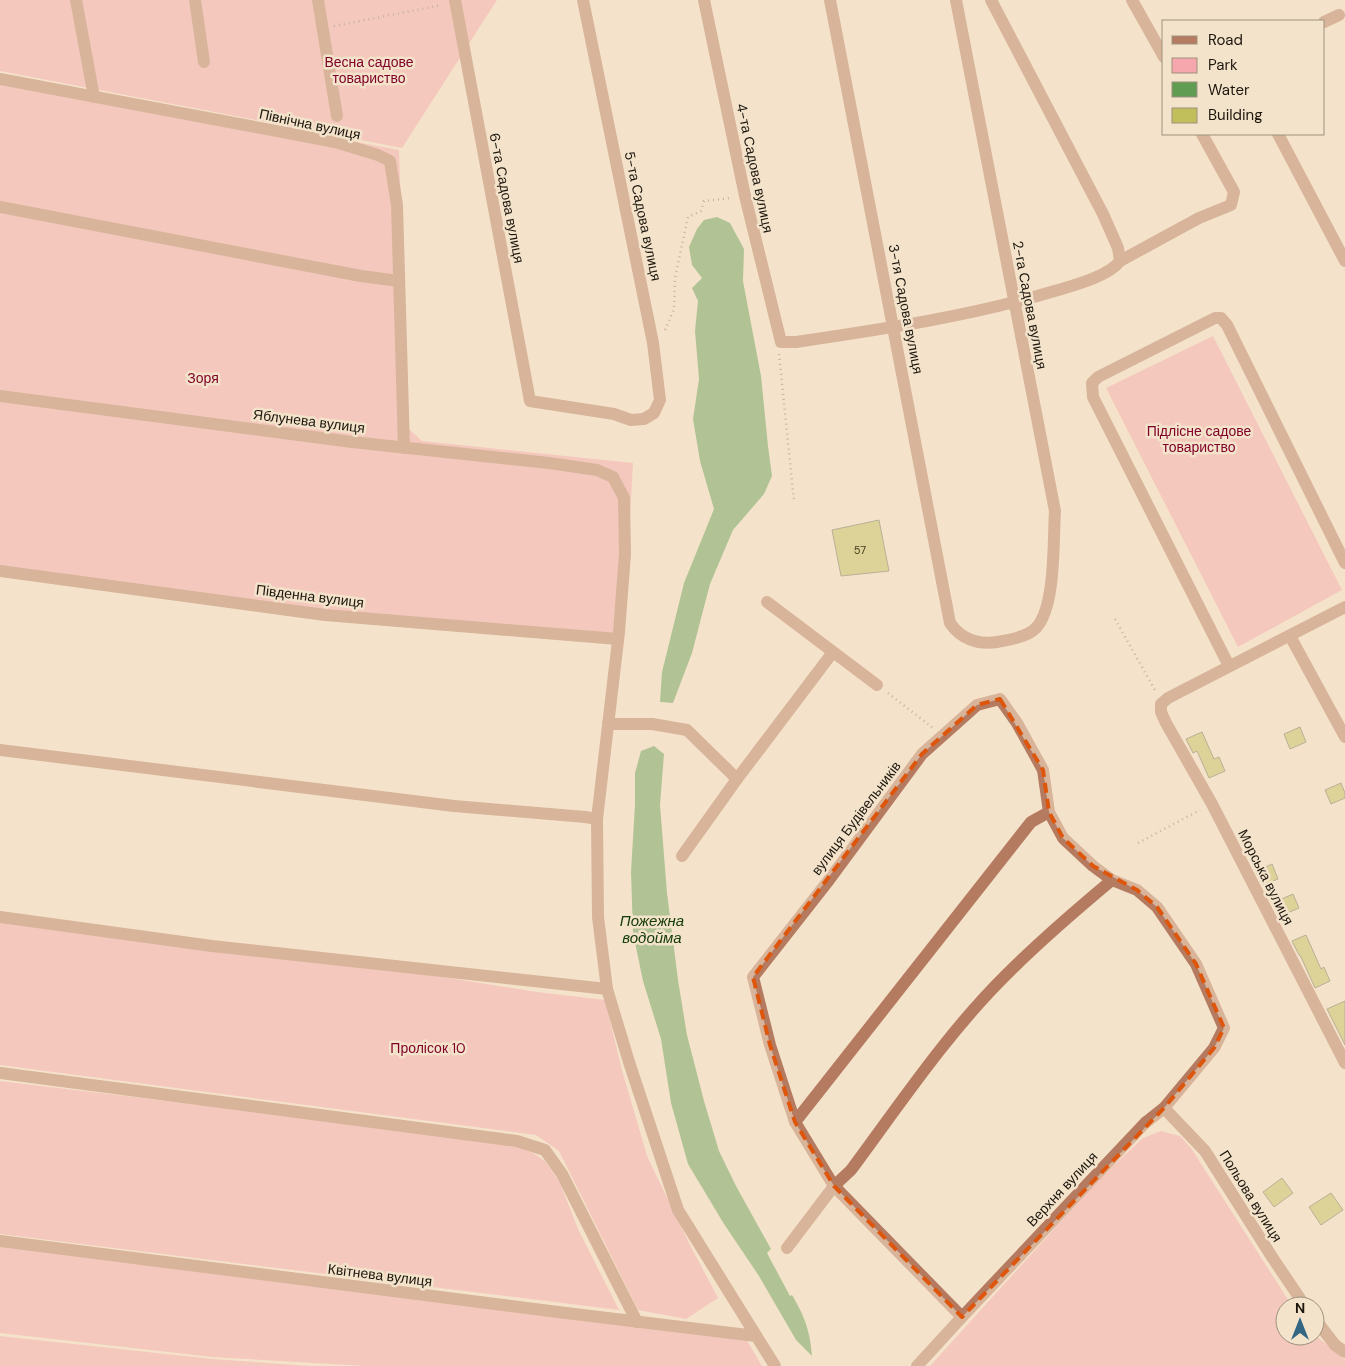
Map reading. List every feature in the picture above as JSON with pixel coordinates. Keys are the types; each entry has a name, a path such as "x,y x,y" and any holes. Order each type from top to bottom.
{"street":[{"path":"76,0 94,97"},
{"path":"195,0 204,62"},
{"path":"318,0 336,116"},
{"name":"5-та Садова вулиця","path":"583,0 653,342 660,400 654,413 644,420 631,420"},
{"name":"4-та Садова вулиця","path":"704,0 745,196 781,342"},
{"name":"3-тя Садова вулиця","path":"830,0 950,623"},
{"name":"2-га Садова вулиця","path":"950,623 958,633 972,641 995,643 1022,636 1036,628 1043,616 1050,590 1053,568 1055,511 956,0"},
{"path":"991,0 1103,214 1118,248 1120,262"},
{"path":"1132,0 1162,54"},
{"name":"6-та Садова вулиця","path":"458,1 530,401 614,414 631,420"},
{"path":"1325,22 1339,15"},
{"name":"Північна вулиця","path":"0,79 335,142 370,152 390,161 397,205 404,448"},
{"path":"781,342 796,342 894,327 1015,303 1081,283 1116,267 1120,262 1199,218 1231,205 1234,192 1203,135"},
{"path":"1279,135 1345,261"},
{"path":"0,206 361,276 399,281"},
{"path":"1229,666 1093,397 1092,383 1098,377 1215,318 1221,318 1227,325 1345,563"},
{"name":"Яблунева вулиця","path":"0,396 404,448 549,463 597,470 613,477 624,498 626,554 618,639"},
{"name":"Південна вулиця","path":"0,571 325,615 618,639"},
{"path":"767,602 877,685"},
{"path":"1161,704 1168,698 1345,607"},
{"path":"1290,636 1345,738"},
{"path":"618,639 596,819 598,918 608,989 629,1062 678,1210 775,1366"},
{"path":"682,856 737,779 834,652"},
{"name":"вулиця Будівельників","path":"795,1122 770,1045 754,976 829,880 922,754 977,705 1000,699 1017,723 1043,770 1049,812"},
{"name":"Морська вулиця","path":"1161,704 1161,712 1166,723 1212,804 1345,1063"},
{"path":"608,724 652,724 687,730 737,779"},
{"path":"0,750 445,805 596,819"},
{"path":"787,1248 834,1186 851,1170 956,1031 1006,974 1112,880 1092,866 1063,838 1049,812 1031,822 795,1122 834,1186 962,1317"},
{"name":"Верхня вулиця","path":"917,1366 1145,1123 1164,1108 1214,1048 1224,1028 1196,964 1157,907 1136,890 1112,880"},
{"path":"0,917 212,946 608,989"},
{"path":"0,1073 517,1141 545,1150 562,1174 637,1322"},
{"name":"Польова вулиця","path":"1164,1108 1205,1151 1298,1296"},
{"name":"Квітнева вулиця","path":"0,1241 756,1336"},
{"path":"1325,1332 1335,1345 1345,1352"}],"path":[{"path":"323,28 458,1"},
{"path":"653,342 660,338 669,324 674,309 675,278 688,217 701,211 704,201 745,196"},
{"path":"781,342 778,355 794,501"},
{"path":"1115,619 1161,704"},
{"path":"877,685 943,736"},
{"path":"1138,843 1212,804"}],"highlighted area":[{"path":"1000,699 1043,770 1049,812 1063,838 1093,866 1137,890 1157,907 1196,964 1224,1028 1214,1048 1164,1108 962,1317 834,1186 795,1122 770,1045 753,977 922,754 977,705"}],"green space":[{"name":"Весна садове товариство","path":"0,0 497,0 402,148 0,71"},
{"name":"Зоря","path":"0,74 399,150 409,429 422,441 633,463 623,645 0,574"},
{"name":"Підлісне садове товариство","path":"1213,336 1342,590 1238,647 1106,388"},
{"name":"Пролісок 10","path":"0,920 437,976 537,992 605,1000 622,1070 647,1156 718,1298 686,1319 638,1310 559,1151 536,1135 0,1065"},
{"path":"0,1081 518,1146 545,1161 560,1183 578,1229 619,1310 0,1234"},
{"path":"1161,1131 1180,1136 1191,1148 1286,1296 1275,1296 1275,1346 1325,1346 1325,1343 1345,1360 1345,1366 930,1366 1102,1176 1143,1138"},
{"path":"0,1246 746,1339 762,1366 366,1366 212,1357 0,1333"},
{"path":"0,1336 212,1359 311,1366 0,1366"}],"water":[{"path":"717,217 730,223 744,249 743,281 761,376 772,476 764,494 733,530 710,584 692,653 673,703 660,702 662,672 684,583 714,509 700,461 693,419 699,379 695,331 698,301 692,288 702,278 692,265 689,247 697,229 704,220"},
{"name":"Пожежна водойма","path":"654,746 664,754 660,805 667,893 678,980 687,1035 704,1101 719,1151 771,1249 767,1253 790,1296 792,1295 804,1317 812,1356 796,1340 759,1276 724,1224 688,1164 671,1103 661,1039 643,981 633,933 631,872 635,773 641,751"}],"building":[{"path":"879,520 889,571 841,576 832,530"},
{"path":"1300,727 1306,742 1290,749 1284,734"},
{"path":"1202,732 1214,759 1219,757 1225,771 1209,778 1197,751 1193,753 1186,739"},
{"path":"1341,783 1345,798 1331,804 1325,790"},
{"path":"1272,864 1278,879 1263,885 1256,872"},
{"path":"1293,894 1299,908 1283,915 1277,901"},
{"path":"1306,935 1321,969 1324,967 1330,981 1315,988 1292,941"},
{"path":"1345,1001 1345,1045 1327,1009"},
{"path":"1282,1178 1293,1193 1274,1207 1263,1192"},
{"path":"1331,1193 1343,1210 1321,1225 1309,1207"}]}
